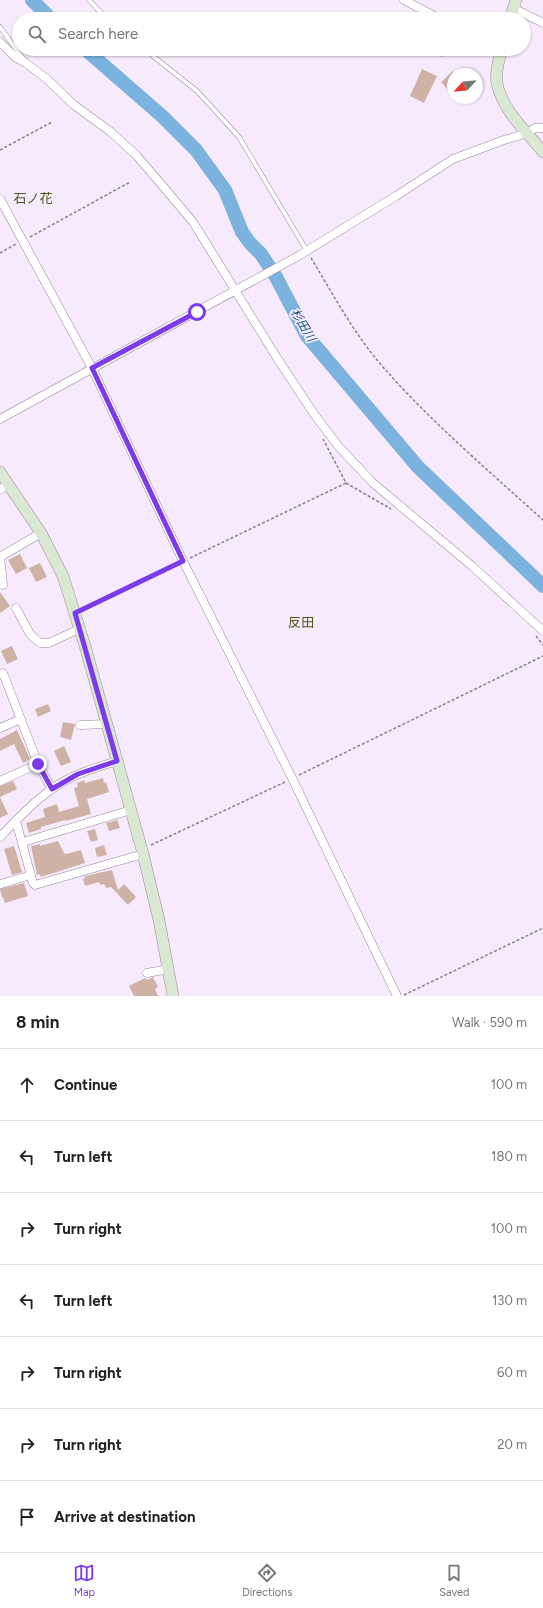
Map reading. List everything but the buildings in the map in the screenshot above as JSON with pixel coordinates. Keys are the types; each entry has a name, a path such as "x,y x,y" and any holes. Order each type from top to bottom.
{"street":[{"path":"404,0 427,12"},
{"path":"531,17 543,23"},
{"path":"0,42 12,54"},
{"path":"14,56 26,63 48,80 74,105 111,132 138,156 193,222 238,288 314,414 339,447 373,483 472,566 543,631"},
{"path":"499,56 497,82 502,99 543,152"},
{"path":"0,419 304,253 396,196 452,159 528,133 535,128 543,128"},
{"path":"0,199 92,368 183,561 292,778 397,996"},
{"path":"0,472 4,487 40,533 63,576 75,613 143,852 159,920 173,996"},
{"path":"3,585 0,557 40,533"},
{"path":"16,608 30,634 40,644 50,643 79,629"},
{"path":"0,674 3,673 38,764 52,789"},
{"path":"0,728 20,719"},
{"path":"80,725 106,724"},
{"path":"0,837 52,789 78,774 117,761"},
{"path":"0,781 38,764"},
{"path":"23,842 130,810"},
{"path":"16,821 35,885 143,852"},
{"path":"2,884 31,875"},
{"path":"147,973 169,969"}],"lane":[{"path":"89,0 100,12"},
{"path":"0,27 12,44"},
{"path":"21,56 26,63"},
{"path":"153,56 197,91 239,137 304,253"}],"path":[{"path":"0,150 52,122"},
{"path":"0,253 130,182"},
{"path":"304,253 382,366 460,444 543,520"},
{"path":"320,434 346,483 397,513"},
{"path":"75,613 346,483"},
{"path":"143,852 543,656"},
{"path":"403,996 543,928"}],"waterway":[{"name":"杉田川","path":"32,0 44,12"},
{"name":"杉田川","path":"93,56 162,116 196,150 225,190 242,232 261,254 276,277 307,336 418,467 543,586"}],"district":[{"name":"石ノ花","path":"33,198"},
{"name":"反田","path":"301,622"}],"route":[{"path":"38,764 52,789 78,774 117,761 75,613 183,561 92,368 197,312"}]}
